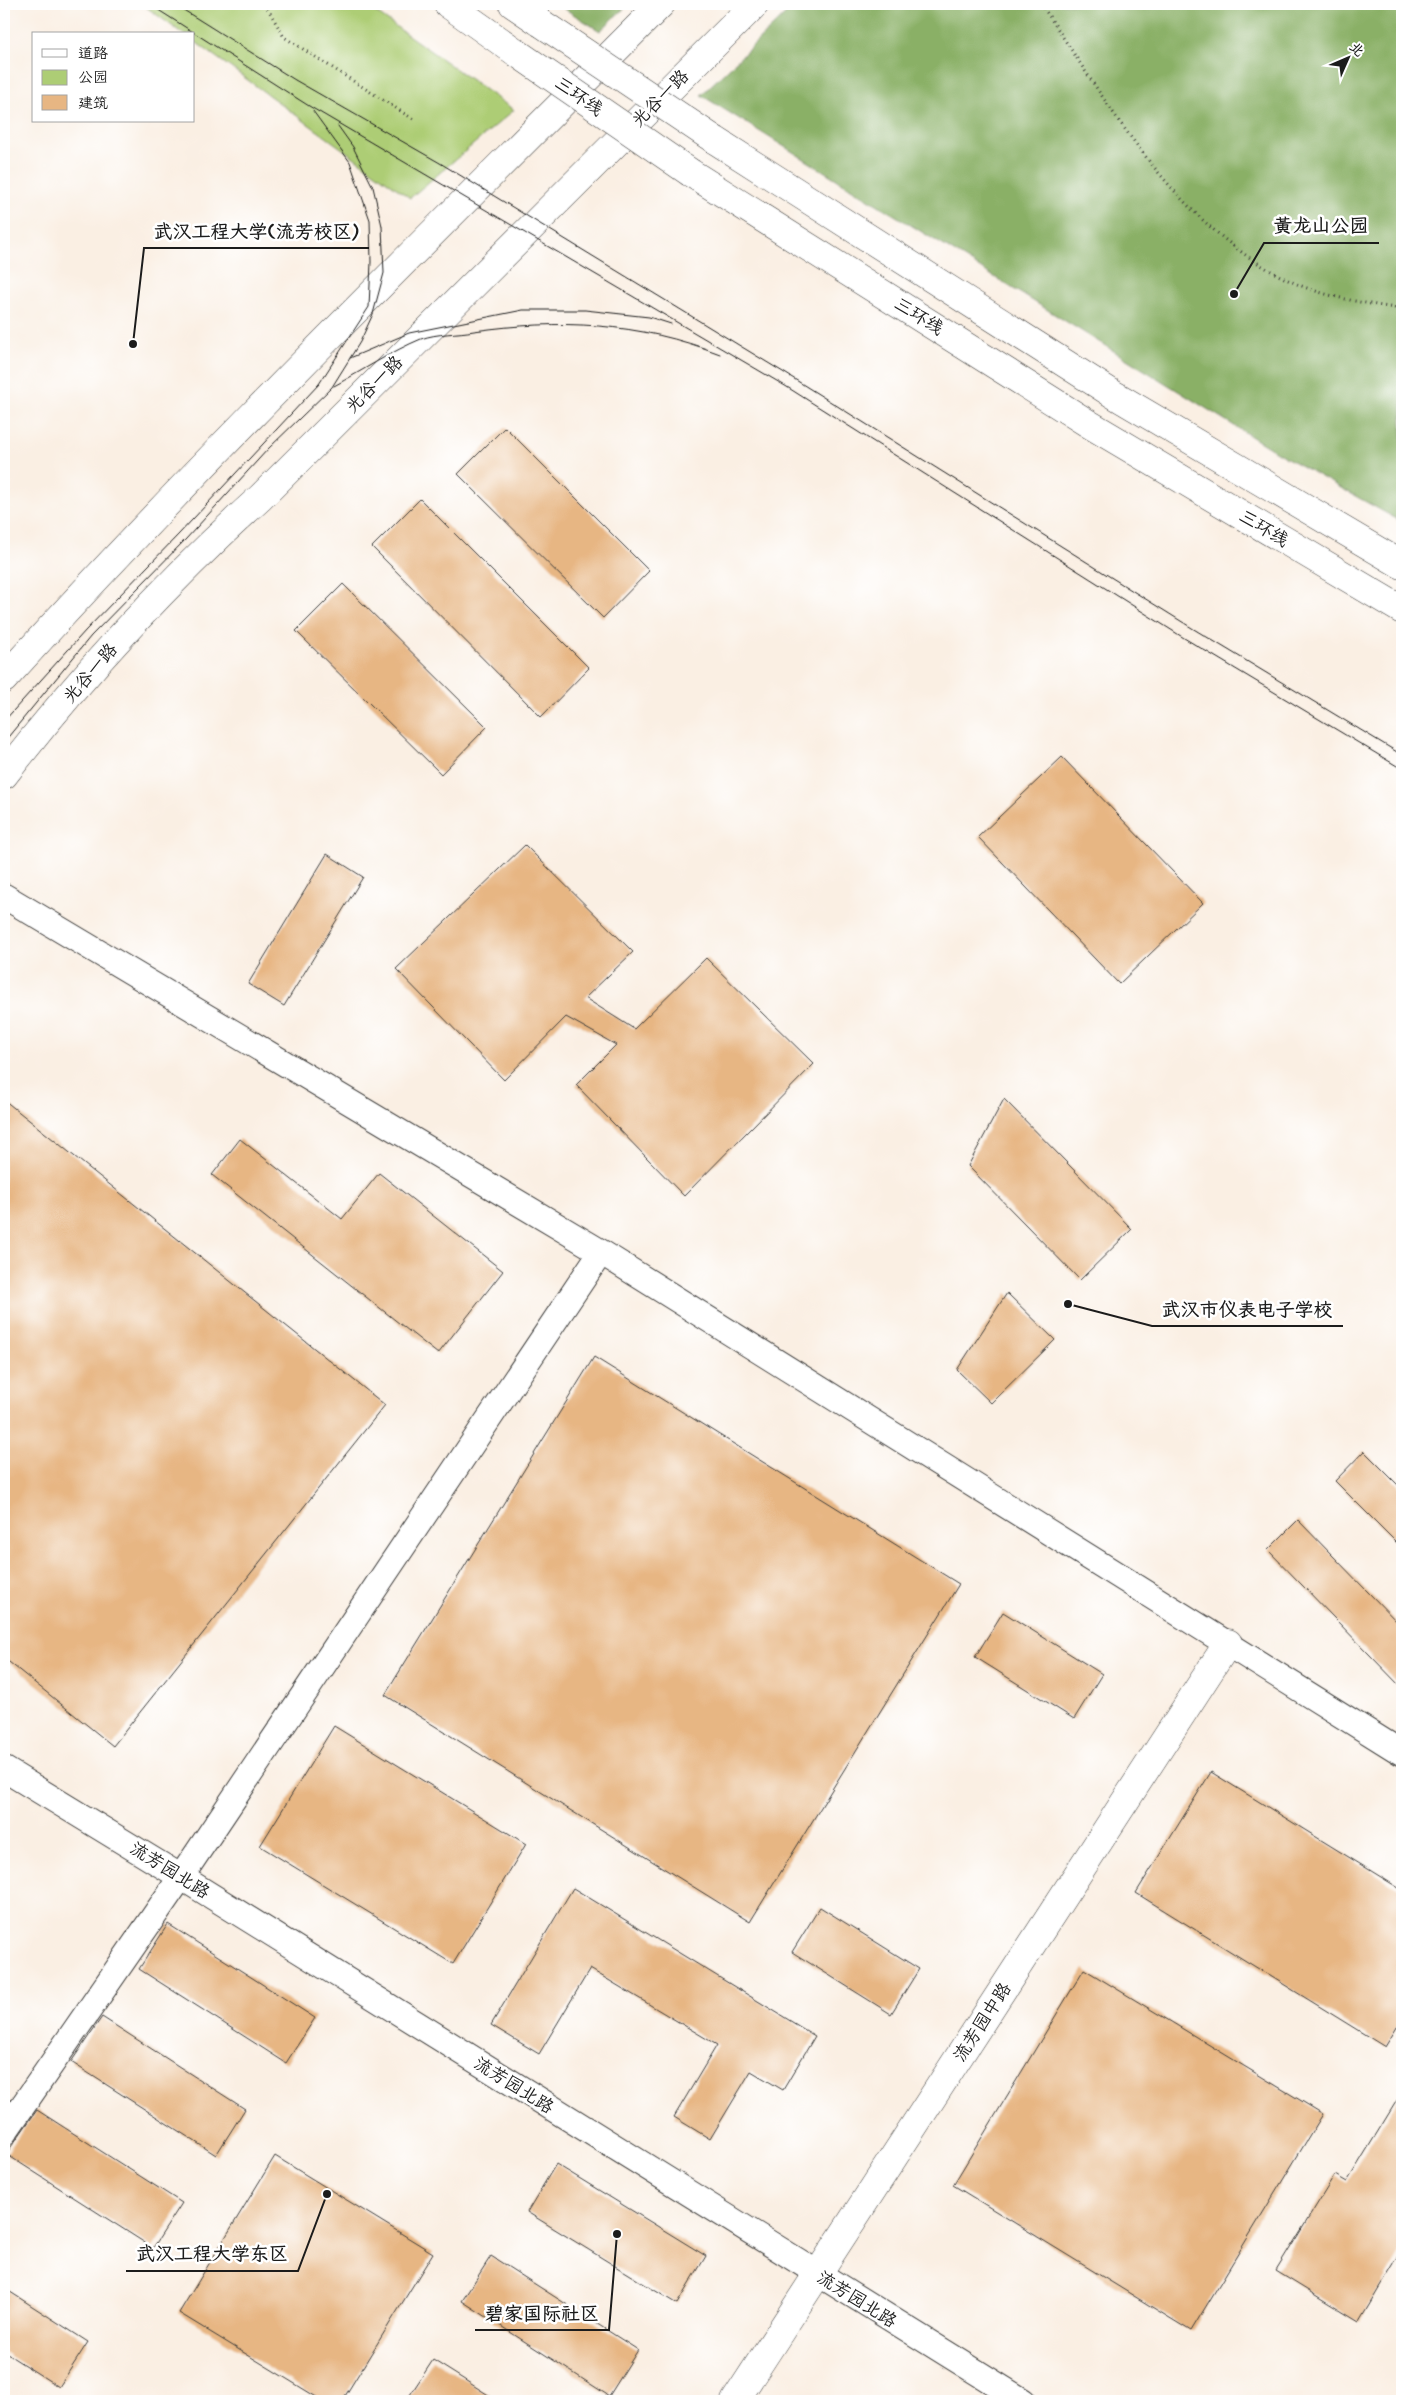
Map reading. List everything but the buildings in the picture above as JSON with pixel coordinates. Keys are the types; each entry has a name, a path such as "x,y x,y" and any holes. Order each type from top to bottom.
{"main road":[{"name":"三环线","path":"448,4 691,173 1089,424 1402,610"},
{"path":"514,4 715,140 1112,394 1402,565"},
{"path":"4,679 74,601 243,426 661,4"},
{"name":"光谷一路","path":"4,775 32,739 202,551 260,498 755,4"},
{"name":"流芳园中路","path":"735,2401 1228,1643"}],"street":[{"path":"4,896 601,1252 1402,1752"},
{"path":"4,2132 181,1877 601,1252"},
{"name":"流芳园北路","path":"4,1769 181,1877 1023,2401"}],"path":[{"path":"265,4 284,38 413,119"},
{"path":"1041,4 1128,132 1161,174 1194,211 1237,250 1282,278 1322,292 1402,309"}],"green space":[{"path":"142,4 364,4 514,110 410,198 195,42 195,32 180,32"},
{"path":"557,4 629,4 600,31"},
{"path":"796,4 1402,4 1402,522 1278,453 701,95"}],"tram line":[{"path":"149,4 193,32"},
{"path":"174,4 295,80 440,163 783,372 1192,628 1402,755"},
{"path":"195,33 309,106 787,387 1184,638 1402,769"},
{"path":"4,721 86,630 179,534 319,384 369,307 370,220 350,162 313,111"},
{"path":"4,742 91,636 186,539 268,449 332,387 360,342 373,314 384,273 382,226 373,187 353,147 338,126"},
{"path":"350,358 409,333 523,310 585,310 649,317 671,324"},
{"path":"334,386 388,355 421,339 506,327 568,325 629,329 689,343 720,354"}],"place":[{"name":"黄龙山公园","path":"1234,294"},
{"name":"武汉工程大学(流芳校区)","path":"133,344"},
{"name":"武汉市仪表电子学校","path":"1068,1304"},
{"name":"武汉工程大学东区","path":"327,2194"},
{"name":"碧家国际社区","path":"617,2234"}]}
